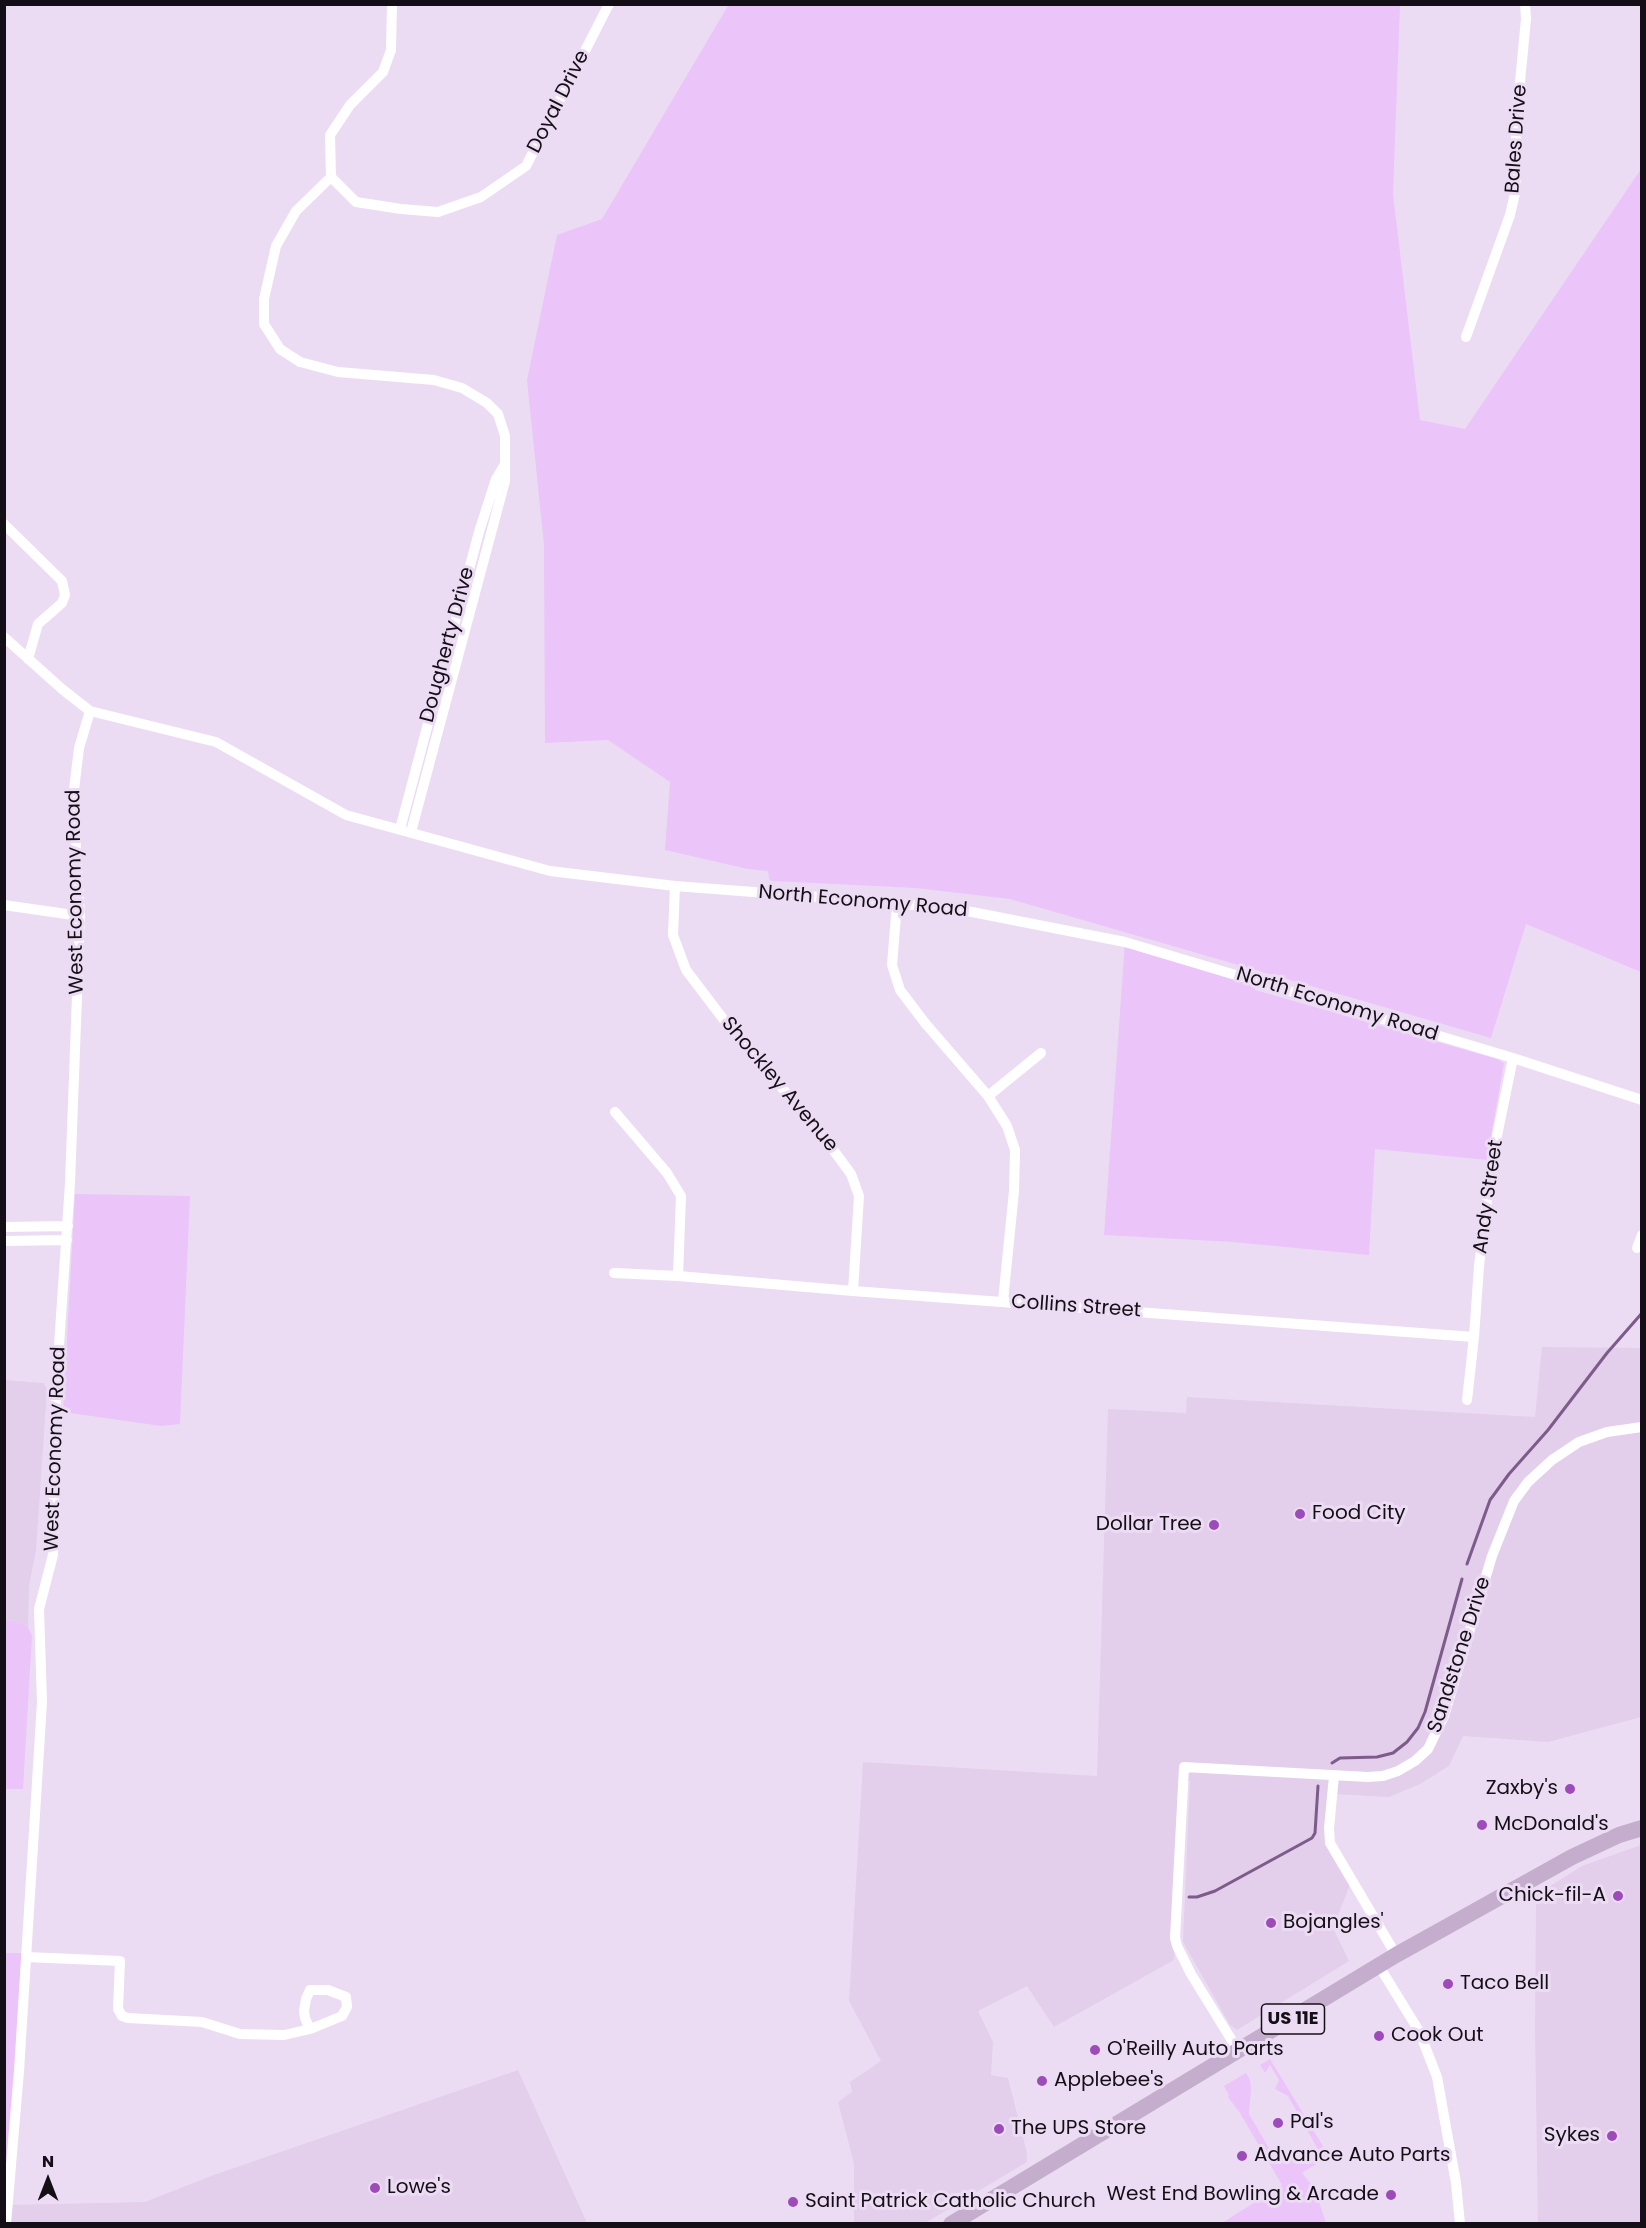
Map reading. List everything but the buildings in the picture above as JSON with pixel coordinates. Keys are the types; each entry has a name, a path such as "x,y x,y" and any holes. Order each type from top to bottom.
{"main road":[{"name":"US 11E","path":"951,2223 1239,2052 1396,1955 1572,1857 1619,1835 1641,1828"}],"street":[{"path":"331,177 330,135 351,105 383,72 391,50 392,4"},
{"name":"Doyal Drive","path":"331,177 356,202 401,209 438,212 480,197 526,166 609,4"},
{"name":"Bales Drive","path":"1466,337 1510,215 1516,189 1516,124 1526,19 1525,4"},
{"name":"Dougherty Drive","path":"331,177 296,211 276,246 264,299 264,324 280,349 300,362 338,372 434,380 462,387 487,403 498,414 505,436 505,481 447,696 406,831"},
{"name":"Dougherty Drive","path":"406,831 435,694 487,504 496,479 505,464"},
{"path":"4,524 62,581 65,595 62,603 38,624 28,659"},
{"path":"4,637 90,711"},
{"path":"435,694 447,696"},
{"name":"North Economy Road","path":"90,711 216,742 346,816 550,871 675,886 897,903 972,912 1125,942 1513,1058 1641,1100"},
{"name":"West Economy Road","path":"6,2223 42,1702 39,1609 53,1555 56,1390 68,1226 80,916 73,798 79,748 90,711"},
{"name":"Shockley Avenue","path":"675,886 674,935 686,970 724,1020 852,1173 859,1196 853,1292"},
{"path":"897,903 892,965 900,990 953,1058 988,1096 1007,1125 1015,1150 1014,1191 1003,1301"},
{"path":"4,905 80,916"},
{"path":"988,1096 1041,1053"},
{"name":"Andy Street","path":"1474,1337 1479,1266 1492,1160 1513,1058"},
{"path":"615,1112 667,1173 681,1196 678,1276"},
{"path":"4,1227 68,1226"},
{"path":"1637,1248 1641,1235"},
{"path":"4,1241 67,1240"},
{"name":"Collins Street","path":"614,1273 1474,1337"},
{"path":"1467,1400 1474,1337"},
{"name":"Sandstone Drive","path":"1239,2052 1191,1974 1175,1938 1184,1767 1368,1777 1390,1774 1415,1761 1428,1749 1444,1716 1492,1556 1514,1501 1528,1482 1552,1460 1579,1442 1607,1432 1641,1427"},
{"path":"1334,1776 1329,1828 1330,1843 1396,1955"},
{"path":"26,1957 120,1961 118,2009 122,2016 202,2022 248,2035 284,2035 310,2029 342,2016 347,2007 346,1997 328,1990 310,1990 304,2011 310,2029"},
{"path":"1379,1966 1419,2031 1437,2077 1456,2183 1460,2223"}],"shaded area":[{"path":"729,4 1400,5 1393,194 1420,420 1465,429 1641,169 1641,972 1526,924 1491,1038 1010,899 916,888 772,881 769,879 768,871 748,869 665,850 670,782 608,740 545,743 544,545 527,380 557,235 602,219"},
{"path":"1125,942 1255,981 1255,990 1497,1059 1504,1063 1487,1160 1375,1149 1369,1255 1233,1242 1104,1235"},
{"path":"75,1194 190,1196 180,1424 161,1426 63,1412"},
{"path":"1542,1347 1641,1348 1641,1717 1548,1742 1463,1736 1449,1766 1420,1784 1389,1797 1332,1794 1329,1828 1351,1882 1333,1928 1349,1961 1237,2030 1230,2025 1183,1942 1190,1781 1184,1780 1174,1960 1054,2027 1027,1986 978,2011 993,2042 991,2075 1008,2078 1027,2153 1027,2162 925,2223 854,2223 854,2164 838,2102 852,2092 850,2082 881,2061 849,2001 863,1762 1097,1776 1108,1409 1186,1413 1187,1397 1535,1417"},
{"path":"4,1380 44,1383 47,1390 36,1550 29,1586 28,1627 15,1621 5,1620"},
{"path":"5,1620 15,1621 28,1627 32,1636 23,1789 5,1789"},
{"path":"1641,1845 1641,2223 1538,2223 1535,2030 1536,1895 1582,1866"},
{"path":"4,1953 26,1953 4,2223"},
{"path":"1270,2059 1329,2156 1302,2173 1315,2189 1326,2223 1222,2223 1282,2185 1240,2113 1228,2097 1224,2086 1246,2073 1250,2080 1251,2090 1249,2114 1278,2164 1297,2154 1303,2163 1320,2153 1288,2096 1275,2089 1279,2080 1270,2065 1265,2073 1260,2065"},
{"path":"518,2070 587,2223 6,2224 8,2205 145,2202 211,2176"}],"waterway":[{"path":"1467,1564 1490,1500 1607,1353 1642,1313"},
{"path":"1332,1763 1340,1758 1377,1757 1393,1753 1407,1742 1418,1728 1425,1712 1462,1579"},
{"path":"1189,1897 1215,1891 1312,1838 1315,1833 1318,1786"}],"place":[{"name":"Food City","path":"1300,1514"},
{"name":"Dollar Tree","path":"1214,1525"},
{"name":"Zaxby's","path":"1570,1789"},
{"name":"McDonald's","path":"1482,1825"},
{"name":"Chick-fil-A","path":"1618,1896"},
{"name":"Bojangles'","path":"1271,1923"},
{"name":"Taco Bell","path":"1448,1984"},
{"name":"Cook Out","path":"1379,2036"},
{"name":"O'Reilly Auto Parts","path":"1095,2050"},
{"name":"Applebee's","path":"1042,2081"},
{"name":"Pal's","path":"1278,2123"},
{"name":"The UPS Store","path":"999,2129"},
{"name":"Sykes","path":"1612,2136"},
{"name":"Advance Auto Parts","path":"1242,2156"},
{"name":"Lowe's","path":"375,2188"},
{"name":"West End Bowling & Arcade","path":"1391,2195"},
{"name":"Saint Patrick Catholic Church","path":"793,2202"}]}
